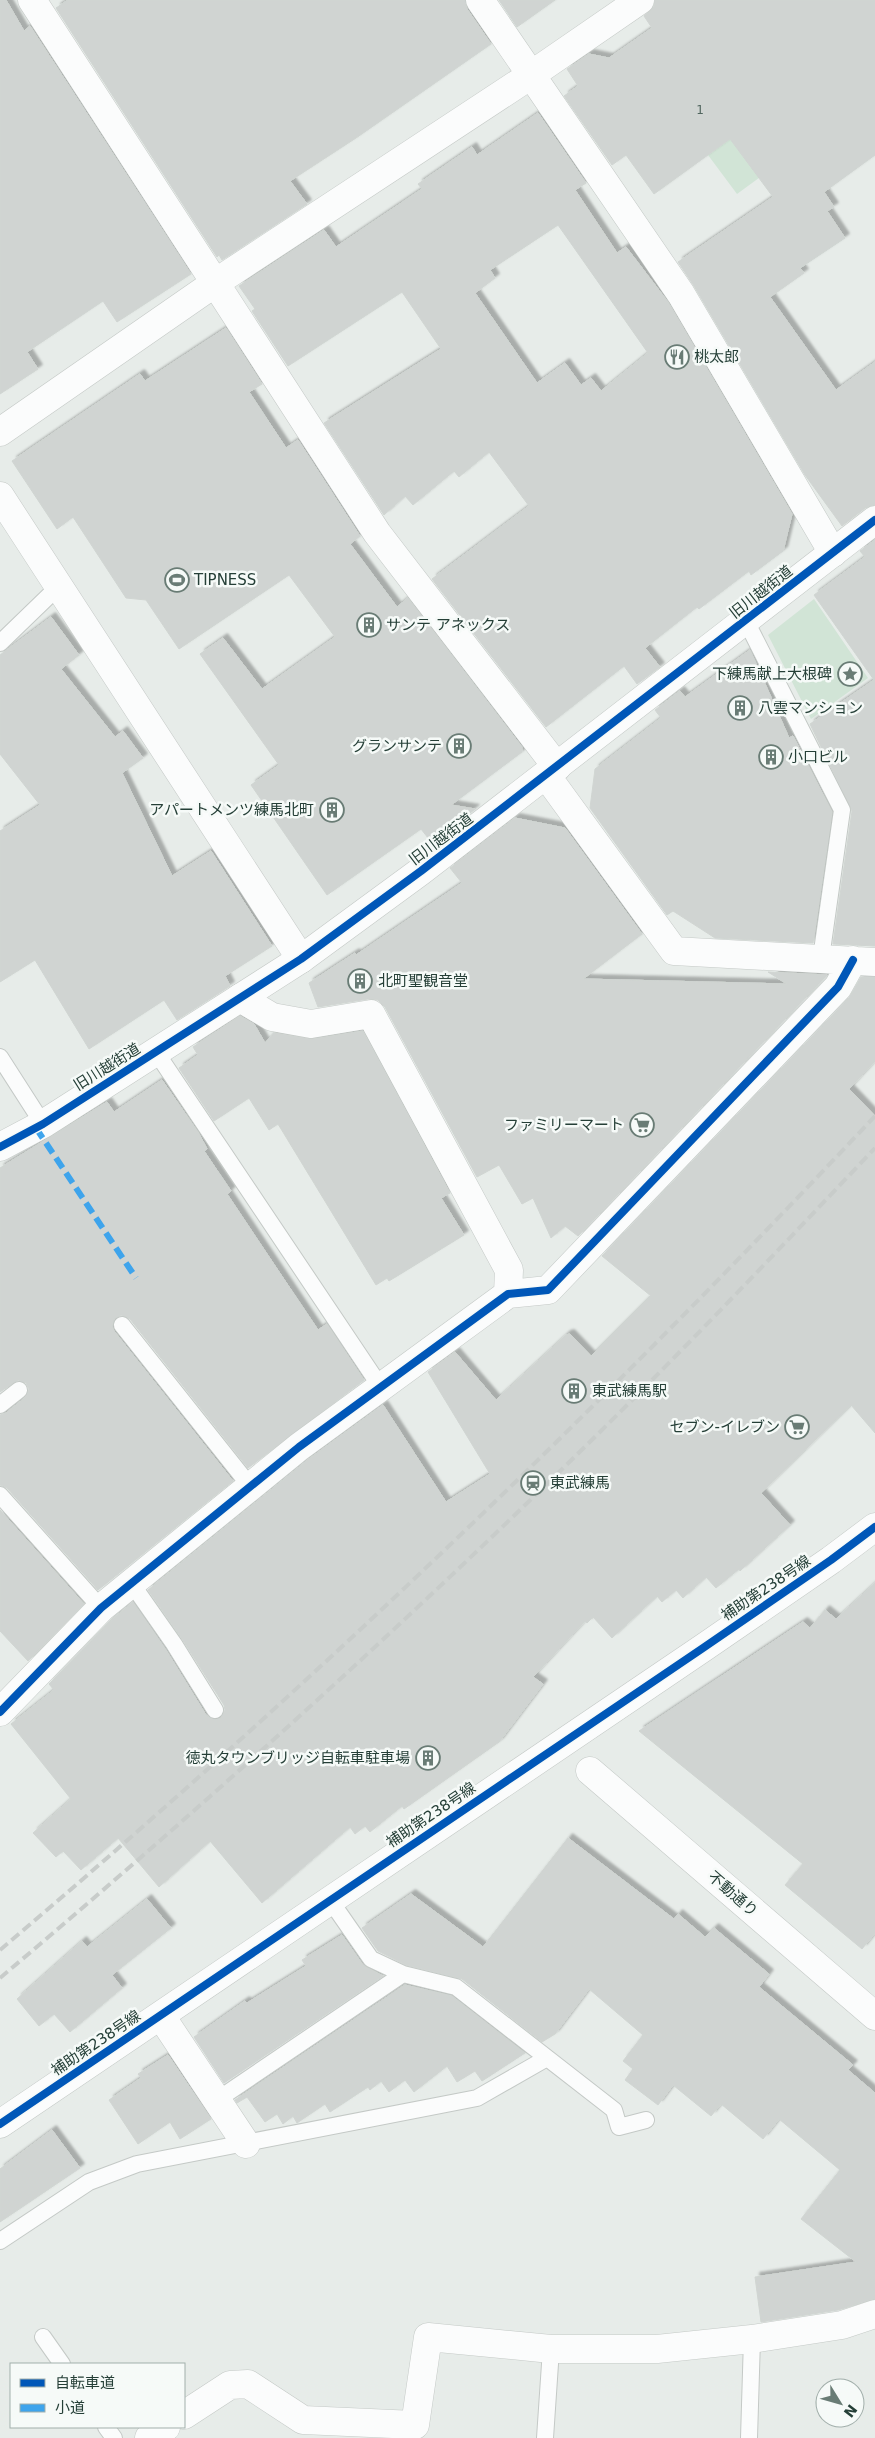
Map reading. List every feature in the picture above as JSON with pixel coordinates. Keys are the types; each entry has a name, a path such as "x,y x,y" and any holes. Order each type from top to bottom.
{"street":[{"path":"32,0 377,533 552,771 674,951 864,961"},
{"path":"480,0 680,294 833,553"},
{"path":"0,432 215,283 531,75 640,0"},
{"path":"0,496 301,959"},
{"name":"旧川越街道","path":"0,1147 44,1124 301,959 421,871 552,771 875,520"},
{"path":"0,1712 101,1608 299,1447 508,1294 548,1290 864,961"},
{"path":"240,998 272,1017 311,1024 371,1014 508,1270 508,1294"},
{"name":"補助第238号線","path":"0,2124 831,1560 875,1527"},
{"name":"不動通り","path":"590,1771 875,2016"},
{"path":"161,2016 246,2144"},
{"path":"185,2414 230,2385 248,2384 303,2420 415,2425 428,2337 551,2349 657,2349 752,2338 842,2324 875,2314"},
{"path":"149,2438 164,2428"}],"lane":[{"path":"0,643 58,586"},
{"path":"746,620 842,810 821,958"},
{"path":"156,1052 380,1386"},
{"path":"0,1057 44,1124"},
{"path":"122,1325 250,1486"},
{"path":"0,1405 18,1390"},
{"path":"0,1495 101,1608"},
{"path":"132,1584 174,1644 215,1710"},
{"path":"330,1900 371,1959 403,1974 456,1987 614,2110 619,2127 646,2120"},
{"path":"217,2100 403,1974"},
{"path":"0,2241 90,2182 137,2164 477,2098 547,2058"},
{"path":"43,2337 61,2363"},
{"path":"749,2438 752,2338"},
{"path":"545,2438 551,2349"}],"green space":[{"path":"730,139 771,169 737,194 708,155"},
{"path":"814,599 868,678 811,719 768,635"}],"building":[{"path":"0,0 6,0 24,31 30,26 191,274 117,322 103,301 27,352 38,369 0,394"},
{"path":"68,0 465,0 467,9 491,44 356,138 290,181 307,204 222,260 219,255 217,257 56,8"},
{"path":"499,0 555,0 517,27"},
{"path":"655,0 875,0 875,155 824,192 834,207 827,211 845,238 800,268 804,273 770,297 836,390 875,362 875,505 865,508 842,526 805,475 678,262 773,197 730,139 654,194 626,155 612,165 564,96 578,86 567,69 589,54 609,58 652,28 644,16 654,7"},
{"path":"538,113 586,183 575,190 617,253 626,247 668,302 792,514 783,551 751,575 749,571 699,609 697,607 645,648 660,667 637,684 624,666 546,727 432,579 529,506 489,452 459,477 454,471 413,505 405,496 384,515 324,423 441,349 402,292 288,366 252,311 255,309 239,286 324,230 336,247 422,189 418,184 472,147 477,155","holes":["558,225 648,353 601,391 591,378 581,385 565,363 537,383 475,293 495,278 490,270"]},
{"path":"226,328 262,384 249,392 286,448 298,440 360,536 350,544 397,607 408,598 522,747 522,752 451,805 475,809 432,843 421,829 327,895 251,785 279,765 200,654 223,638 262,689 335,637 289,575 179,649 146,600 126,598 73,517 57,529 12,461 140,374 145,381"},
{"path":"875,540 875,946 833,944 852,811 810,724 874,680 814,595 865,557 860,551"},
{"path":"51,617 79,655 61,669 115,737 123,731 143,758 122,773 172,876 211,851 272,946 225,976 230,986 177,1020 164,1000 89,1049 35,960 0,982 0,831 40,805 0,754 0,655"},
{"path":"750,650 789,738 793,736 832,812 813,943 715,938 673,911 667,915 590,808 595,769 661,718 655,710 680,691 685,697"},
{"path":"515,818 565,828 642,934 583,979 787,984 768,972 827,975 578,1236 565,1226 551,1238 533,1198 522,1204 499,1165 477,1177 385,1007 378,1000 368,999 318,1007 309,983 355,953 356,955 462,883 450,868"},
{"path":"861,977 875,977 875,1061 849,1089 875,1116 875,1433 851,1405 761,1493 790,1525 740,1571 739,1569 716,1588 706,1577 683,1598 676,1590 662,1602 657,1596 612,1638 593,1617 587,1623 585,1621 533,1677 543,1684 499,1742 404,1809 402,1806 370,1832 365,1826 355,1834 350,1827 262,1903 210,1841 159,1887 118,1838 81,1870 63,1851 56,1857 33,1833 71,1799 11,1724 54,1690 49,1684 112,1620 133,1602 166,1650 206,1715 215,1720 221,1718 225,1710 224,1705 148,1590 309,1459 383,1405 446,1502 490,1474 428,1372 455,1352 496,1400 566,1335 570,1334 591,1356 651,1296 602,1256 849,998"},
{"path":"240,1016 254,1024 265,1043 274,1033 313,1039 363,1031 450,1193 441,1198 464,1235 389,1281 387,1278 376,1285 278,1124 269,1130 249,1098 214,1121 179,1068 198,1055 193,1047"},
{"path":"162,1080 198,1132 207,1149 204,1151 231,1191 227,1194 318,1330 327,1324 364,1380 248,1468 130,1319 121,1315 115,1318 112,1326 114,1331 233,1481 98,1590 7,1488 0,1485 0,1415 6,1413 25,1398 29,1389 26,1383 18,1380 0,1392 0,1168 107,1102 114,1112"},
{"path":"0,1510 84,1604 28,1661 0,1631"},
{"path":"875,1583 875,1933 862,1949 785,1885 803,1864 639,1731 803,1622 810,1628 825,1610 836,1619"},
{"path":"568,1838 674,1919 678,1914 705,1937 714,1928 769,1974 759,1987 853,2065 848,2070 875,2093 875,2299 838,2310 761,2322 755,2277 856,2262 801,2219 840,2170 779,2119 763,2139 721,2104 711,2116 673,2085 658,2105 625,2080 633,2069 623,2061 643,2035 589,1989 555,2034 542,2042 462,1979 406,1965 378,1951 362,1928 411,1894 483,1947"},
{"path":"147,1899 171,1928 112,1975 122,1988 70,2032 54,2014 39,2026 17,1999 82,1941 87,1947"},
{"path":"342,1935 363,1965 383,1976 224,2083 194,2037 245,2001 247,2003 306,1966 302,1960"},
{"path":"405,1985 452,1996 525,2053 482,2081 475,2071 457,2082 447,2066 414,2092 405,2080 389,2092 381,2081 370,2090 368,2087 330,2112 325,2104 297,2123 293,2116 283,2124 277,2114 265,2122 247,2097 237,2103 235,2100"},
{"path":"168,2055 211,2119 180,2139 170,2122 138,2144 109,2100 141,2078 138,2074"},
{"path":"52,2130 80,2168 0,2222 0,2169"}],"railway":[{"path":"0,1950 228,1751 450,1545 665,1334 875,1116"},
{"path":"0,1978 234,1776 461,1566 643,1389 875,1148"}],"marked path":[{"path":"36,1128 136,1278"}],"cycle path":[{"path":"0,1147 43,1124 301,959 421,871 875,520"},
{"path":"0,1712 101,1608 299,1447 508,1294 548,1290 838,987 853,960"},
{"path":"0,2124 703,1648 831,1560 875,1527"}],"place":[{"name":"桃太郎","path":"677,357"},
{"name":"TIPNESS","path":"177,580"},
{"name":"サンテ アネックス","path":"369,625"},
{"name":"下練馬献上大根碑","path":"850,674"},
{"name":"八雲マンション","path":"740,708"},
{"name":"グランサンテ","path":"459,746"},
{"name":"小口ビル","path":"771,757"},
{"name":"アパートメンツ練馬北町","path":"332,810"},
{"name":"北町聖観音堂","path":"360,981"},
{"name":"ファミリーマート","path":"642,1125"},
{"name":"東武練馬駅","path":"574,1391"},
{"name":"セブン-イレブン","path":"797,1427"},
{"name":"東武練馬","path":"533,1483"},
{"name":"徳丸タウンブリッジ自転車駐車場","path":"428,1758"}]}
